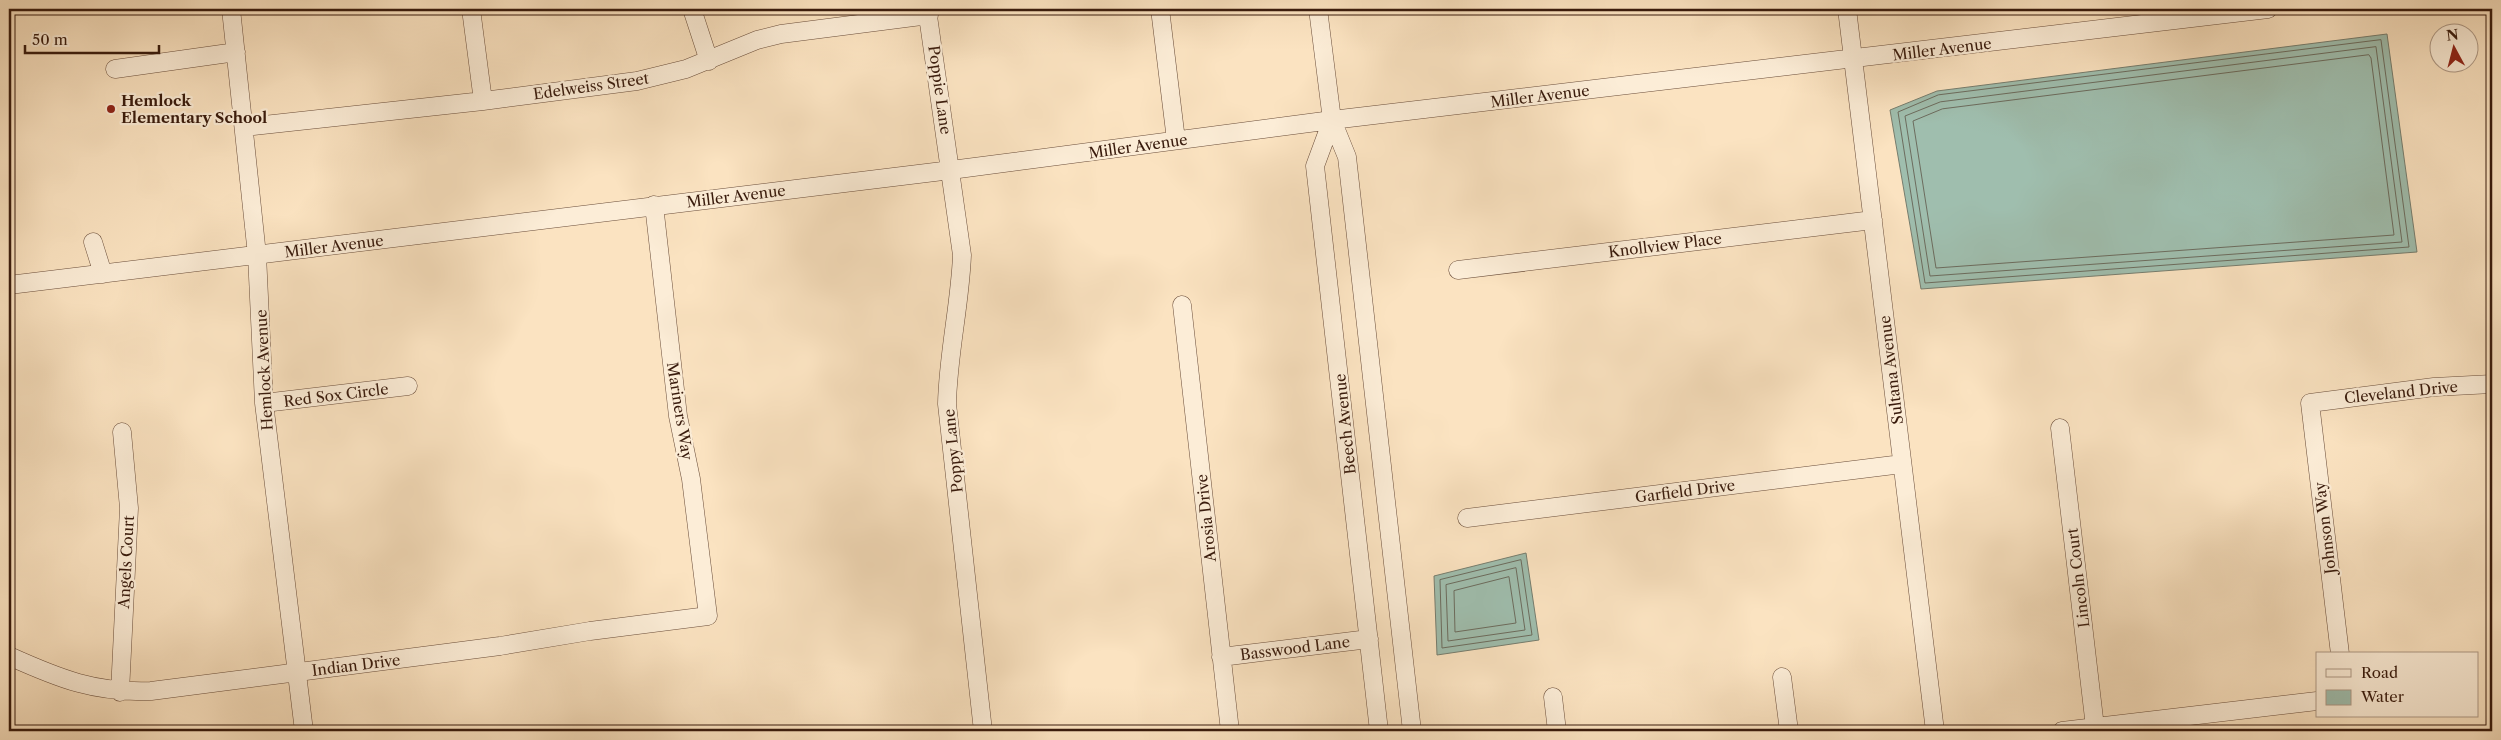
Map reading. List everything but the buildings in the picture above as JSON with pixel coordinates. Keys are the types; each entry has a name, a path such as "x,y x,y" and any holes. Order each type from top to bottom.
{"street":[{"name":"Hemlock Avenue","path":"231,9 245,126 257,255 264,403 304,731"},
{"path":"471,9 483,101"},
{"path":"692,9 709,61"},
{"path":"1160,9 1176,140"},
{"name":"Beech Avenue","path":"1318,9 1332,120 1346,157 1412,731"},
{"name":"Sultana Avenue","path":"1847,9 1935,731"},
{"name":"Miller Avenue","path":"9,285 952,170 1332,120 1853,60 2268,9"},
{"name":"Edelweiss Street","path":"245,126 483,101 637,81 678,72 757,40 781,34 928,12"},
{"name":"Poppie Lane","path":"928,12 952,170"},
{"path":"115,69 236,52"},
{"name":"Beech Avenue","path":"1332,120 1315,166 1380,731"},
{"name":"Poppy Lane","path":"952,170 962,255 961,286 948,377 947,404 983,731"},
{"name":"Mariners Way","path":"654,206 678,416 691,478 708,616"},
{"name":"Knollview Place","path":"1458,270 1873,220"},
{"path":"93,242 103,274"},
{"name":"Arosia Drive","path":"1182,305 1230,731"},
{"name":"Cleveland Drive","path":"2310,403 2434,387 2492,384"},
{"name":"Red Sox Circle","path":"264,403 408,386"},
{"name":"Johnson Way","path":"2310,403 2340,652"},
{"name":"Lincoln Court","path":"2060,428 2095,727"},
{"name":"Angels Court","path":"120,692 129,508 122,432"},
{"name":"Garfield Drive","path":"1467,518 1902,464"},
{"name":"Indian Drive","path":"9,656 48,674 82,685 120,692 152,691 500,646 590,631 708,616"},
{"name":"Basswood Lane","path":"1221,657 1369,639"},
{"path":"1782,677 1789,731"},
{"path":"1553,697 1557,731"},
{"path":"2062,731 2316,701"}],"water":[{"path":"2387,34 2417,252 1921,289 1890,110 1937,91"},
{"path":"1526,553 1539,640 1437,655 1434,576"}],"place":[{"name":"Hemlock Elementary School","path":"111,109"}]}
